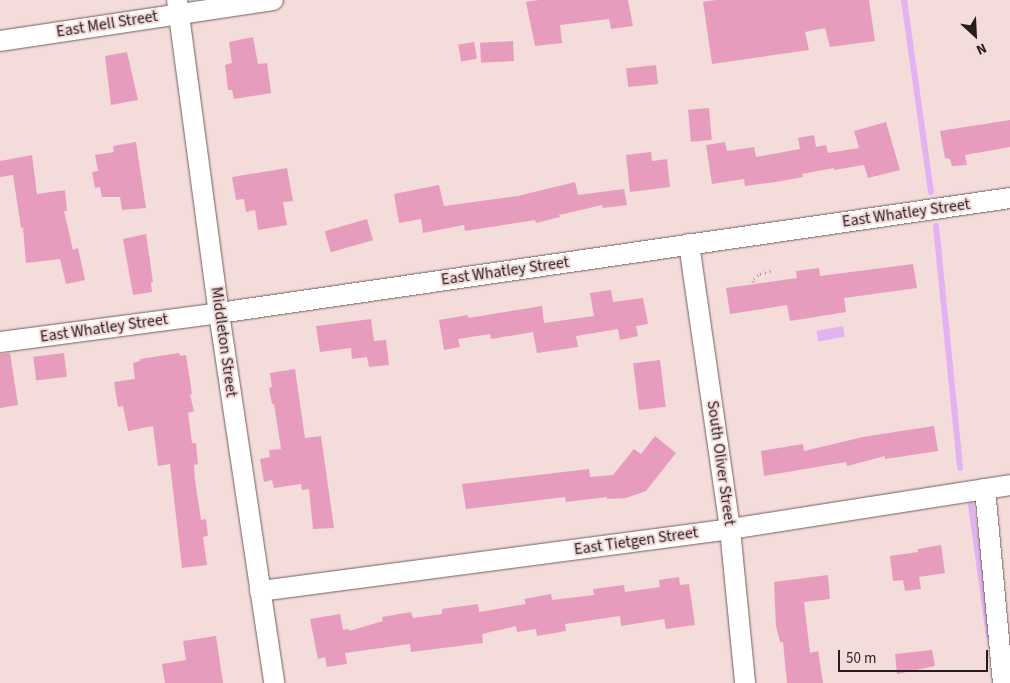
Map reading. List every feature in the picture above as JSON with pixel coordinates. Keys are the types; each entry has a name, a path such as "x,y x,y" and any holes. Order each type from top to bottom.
{"street":[{"name":"East Mell Street","path":"0,41 178,7 273,0"},
{"name":"Middleton Street","path":"178,7 219,313 274,683"},
{"name":"East Whatley Street","path":"0,342 219,313 1010,198"},
{"name":"South Oliver Street","path":"689,244 730,529 745,683"},
{"name":"East Tietgen Street","path":"260,591 730,529 1010,485"},
{"path":"984,489 1003,683"}],"path":[{"path":"753,282 760,274 773,270"}],"shaded area":[{"path":"843,326 845,337 818,342 816,331"}],"building":[{"path":"539,0 628,0 633,26 611,29 609,19 560,25 562,43 535,46 526,2"},
{"path":"716,0 869,0 875,41 830,47 825,28 805,32 809,50 712,64 703,2"},
{"path":"253,37 258,64 267,63 271,93 234,99 232,90 228,90 225,65 232,63 229,42"},
{"path":"513,41 514,61 481,63 480,43"},
{"path":"474,42 477,59 461,62 458,45"},
{"path":"127,52 138,100 111,105 105,56"},
{"path":"656,65 658,84 628,87 626,68"},
{"path":"709,108 712,140 691,142 688,110"},
{"path":"1010,120 1010,147 965,155 967,165 952,166 950,159 945,158 940,131"},
{"path":"886,122 900,170 868,178 864,165 834,170 834,168 802,174 803,177 745,186 744,179 712,184 706,145 725,142 727,151 754,147 756,157 800,149 798,138 814,135 816,147 826,145 828,153 859,148 854,131"},
{"path":"136,142 146,208 122,210 120,197 102,197 100,187 95,188 92,172 98,171 95,155 114,152 113,146"},
{"path":"651,152 652,161 667,159 670,187 630,192 626,155"},
{"path":"32,155 37,194 65,190 67,211 64,211 73,250 78,248 85,280 66,284 60,259 26,263 23,227 21,228 13,175 0,177 0,161"},
{"path":"287,168 293,201 283,202 287,225 258,230 255,210 246,212 244,199 236,200 232,177"},
{"path":"575,182 578,195 624,189 627,205 603,208 602,205 559,215 560,217 536,223 535,220 465,231 464,225 423,233 421,219 399,223 394,194 439,185 444,206 518,196"},
{"path":"367,219 373,240 331,252 325,231"},
{"path":"146,234 153,282 151,283 152,292 133,295 123,239"},
{"path":"913,264 917,288 844,298 846,312 790,321 787,305 730,314 726,288 797,278 796,271 819,268 820,276"},
{"path":"611,290 613,302 643,298 648,324 636,326 638,336 620,340 618,329 576,336 578,347 537,353 533,332 491,339 490,334 458,339 460,347 444,350 439,320 468,315 468,318 542,306 544,323 594,316 590,293"},
{"path":"371,319 374,341 386,340 389,365 369,367 367,357 352,359 351,348 320,352 316,326"},
{"path":"10,353 18,405 0,408 0,354"},
{"path":"64,353 67,377 36,381 33,357"},
{"path":"179,353 180,356 186,355 192,394 190,395 194,411 188,413 192,443 196,443 198,464 194,465 195,480 201,520 206,519 208,536 203,537 207,565 182,568 170,464 158,466 153,426 128,431 123,406 118,407 114,382 135,379 133,363 140,361 140,359"},
{"path":"660,360 666,407 639,410 633,363"},
{"path":"295,369 305,438 321,436 334,528 313,529 309,489 302,490 301,484 274,488 272,480 264,482 260,459 270,457 269,450 281,449 274,404 272,404 269,388 272,387 270,373"},
{"path":"934,426 938,451 885,459 885,456 847,466 846,462 764,476 761,451 803,444 804,451 863,437"},
{"path":"655,436 676,453 646,491 626,498 607,499 607,497 566,502 565,497 466,509 462,484 589,469 590,477 613,475 634,449 641,454"},
{"path":"941,545 945,573 919,577 921,589 905,591 903,580 893,581 890,556 918,552 918,549"},
{"path":"828,575 830,599 804,602 810,653 818,651 823,683 787,683 783,642 780,642 776,626 774,582"},
{"path":"679,577 680,585 689,584 695,625 666,629 664,619 621,626 620,616 565,624 566,631 537,636 536,629 517,632 516,626 482,634 483,643 411,652 410,644 345,653 347,664 327,667 325,657 318,659 310,619 340,614 343,630 349,629 349,631 383,621 382,617 411,612 413,618 442,614 442,609 478,604 479,612 526,604 524,599 551,594 552,600 594,595 593,589 624,585 625,592 660,587 659,580"},
{"path":"216,636 223,683 165,683 162,664 186,660 183,641"},
{"path":"932,650 935,666 897,674 895,654"}],"waterway":[{"path":"904,0 931,192"},
{"path":"936,226 960,468"},
{"path":"971,505 989,637"}]}
